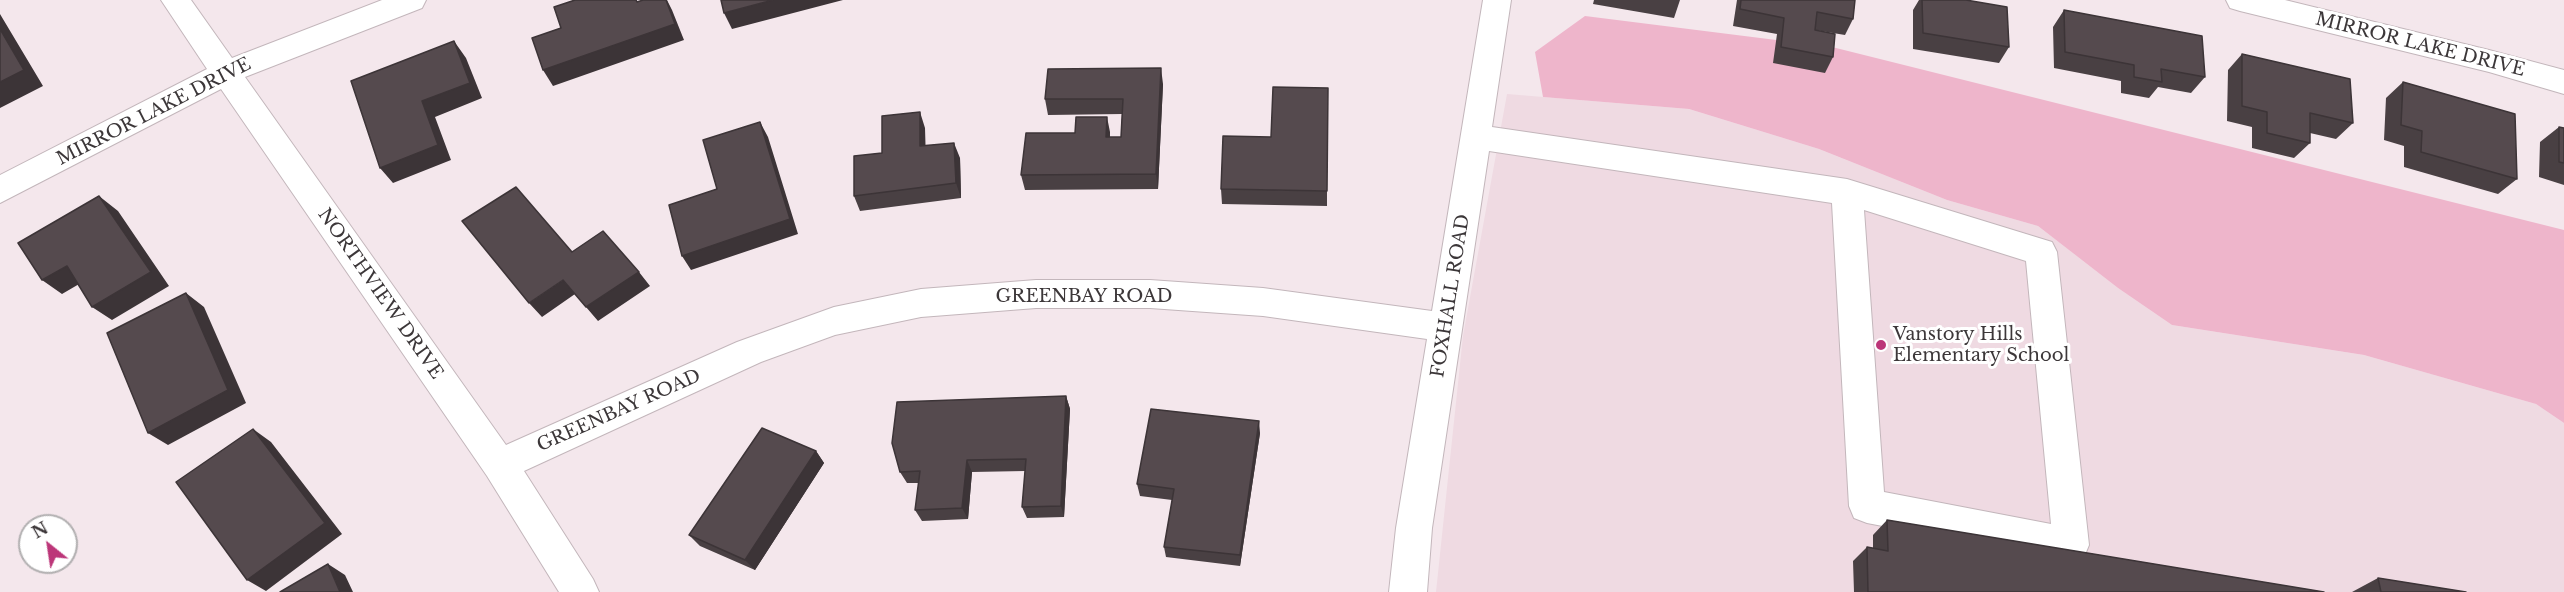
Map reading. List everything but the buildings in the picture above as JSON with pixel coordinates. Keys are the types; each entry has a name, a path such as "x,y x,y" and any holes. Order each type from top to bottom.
{"street":[{"name":"NORTHVIEW DRIVE","path":"175,0 500,465 580,592"},
{"name":"MIRROR LAKE DRIVE","path":"0,190 225,73 412,0"},
{"name":"FOXHALL ROAD","path":"1408,592 1414,528 1497,0"},
{"name":"MIRROR LAKE DRIVE","path":"2241,0 2489,61 2564,82"},
{"path":"1477,137 1847,192 2041,252 2071,545 1867,506 1847,192"},
{"name":"GREENBAY ROAD","path":"500,465 749,352 834,321 921,303 1036,294 1150,294 1263,302 1446,327"}],"shaded area":[{"path":"1585,16 1832,47 2564,230 2564,423 2536,404 2364,355 2172,325 2118,288 2038,226 1947,200 1819,149 1689,109 1543,97 1535,52"},
{"name":"Vanstory Hills Elementary School","path":"1507,94 1689,109 1819,149 1947,200 2038,226 2118,288 2172,325 2364,355 2536,404 2564,423 2564,592 1436,592 1463,336"}],"place":[{"name":"Vanstory Hills Elementary School","path":"1881,345"}]}
